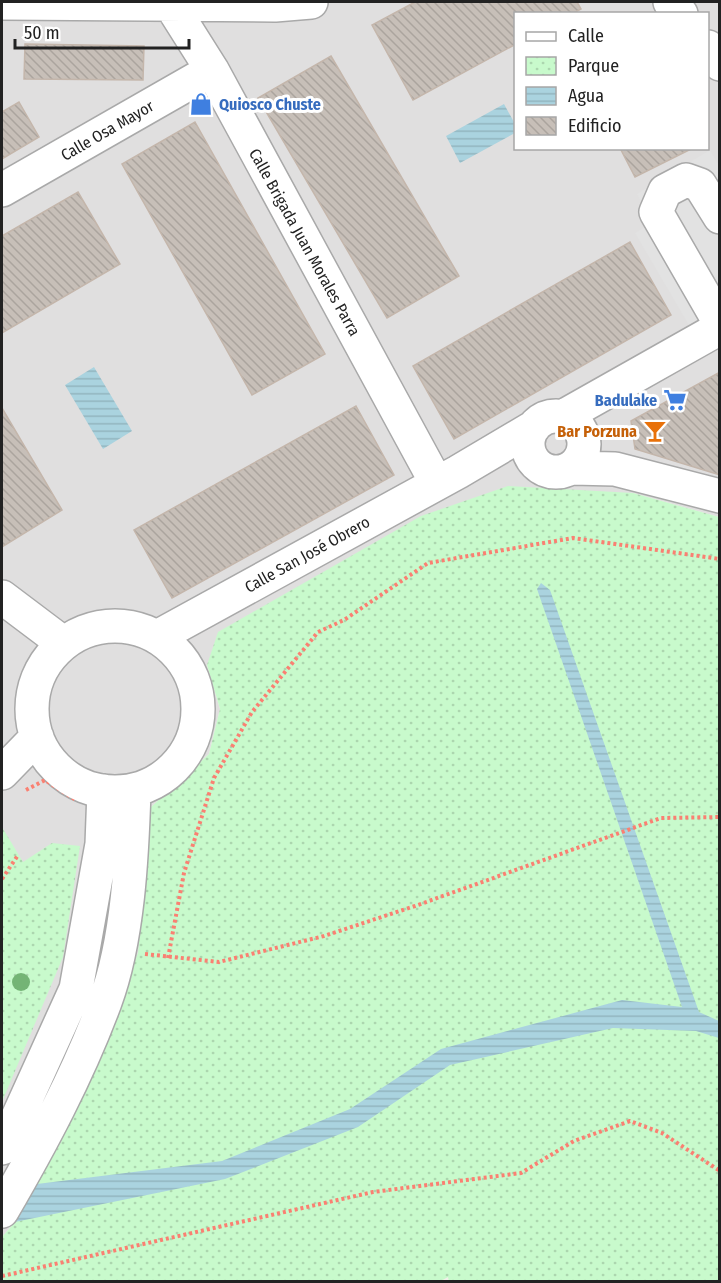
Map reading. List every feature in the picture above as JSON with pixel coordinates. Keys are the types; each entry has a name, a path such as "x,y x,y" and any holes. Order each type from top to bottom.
{"street":[{"path":"2,3 274,5 311,2"},
{"name":"Calle Brigada Juan Morales Parra","path":"169,3 212,70 447,477"},
{"path":"709,48 720,64"},
{"name":"Calle Osa Mayor","path":"2,190 212,70"},
{"path":"720,217 700,185 686,180 665,191 656,212 720,323"},
{"path":"564,416 720,328"},
{"path":"553,415 564,416 576,423 584,433 585,446 581,459 556,468 532,460 528,449 528,437 534,427 542,419 553,415"},
{"name":"Calle San José Obrero","path":"157,637 534,427"},
{"name":"Calle San José Obrero","path":"447,477 556,468 615,469 720,496"},
{"path":"2,597 63,643"},
{"path":"2,1211 45,1139 105,1001 118,949 133,842 105,794 58,771 40,748 33,692 44,665 63,643 96,627 121,625 149,632 172,647 190,670 199,700 196,730 184,756 169,773 105,794"},
{"path":"10,784 37,737"},
{"path":"2,1148 76,989 102,844 105,794"}],"path":[{"path":"168,958 184,873 214,778 252,711 318,632 344,620 428,563 573,538 720,559"},
{"path":"10,784 45,780 105,794"},
{"path":"118,949 168,958 219,962 324,936 415,906 650,821 661,818 720,817"},
{"path":"2,879 18,855"},
{"path":"2,1276 373,1192 521,1173 574,1141 630,1121 662,1133 720,1171"}],"shaded area":[{"path":"2,2 719,2 719,517 633,493 207,665 220,709 209,754 151,807 139,953 61,1142 15,1222 2,1237"},
{"path":"710,150 719,166 719,311 690,327 635,233 653,223 637,194"}],"green space":[{"path":"508,486 633,493 719,517 719,1281 449,1282 448,1277 439,1282 2,1282 2,1237 15,1222 61,1142 138,953 151,807 209,754 220,709 207,665 218,632 421,516"},
{"path":"2,827 23,862 52,843 80,846 63,957 2,1102"}],"water":[{"path":"504,104 514,122 514,134 460,163 446,136"},
{"path":"94,367 132,431 103,449 65,385"},
{"path":"541,583 550,590 699,1012 719,1021 719,1038 696,1031 613,1028 450,1065 358,1127 225,1179 15,1222 37,1184 222,1161 350,1109 441,1049 622,1000 682,1007 537,589"}],"building":[{"path":"415,2 577,2 581,9 576,12 514,12 514,45 413,100 372,25"},
{"path":"25,44 144,46 143,80 24,79"},
{"path":"331,56 459,276 387,318 258,98"},
{"path":"19,102 39,137 2,159 2,112"},
{"path":"195,122 325,354 252,395 122,164"},
{"path":"621,150 689,150 635,177"},
{"path":"78,192 120,264 2,333 2,236"},
{"path":"630,242 671,315 454,439 413,366"},
{"path":"720,372 720,475 635,449 631,421"},
{"path":"356,406 394,475 172,598 134,530"},
{"path":"2,408 62,510 2,547"}],"place":[{"name":"Quiosco Chuste","path":"201,104"},
{"name":"Badulake","path":"675,400"},
{"name":"Bar Porzuna","path":"655,431"}]}
